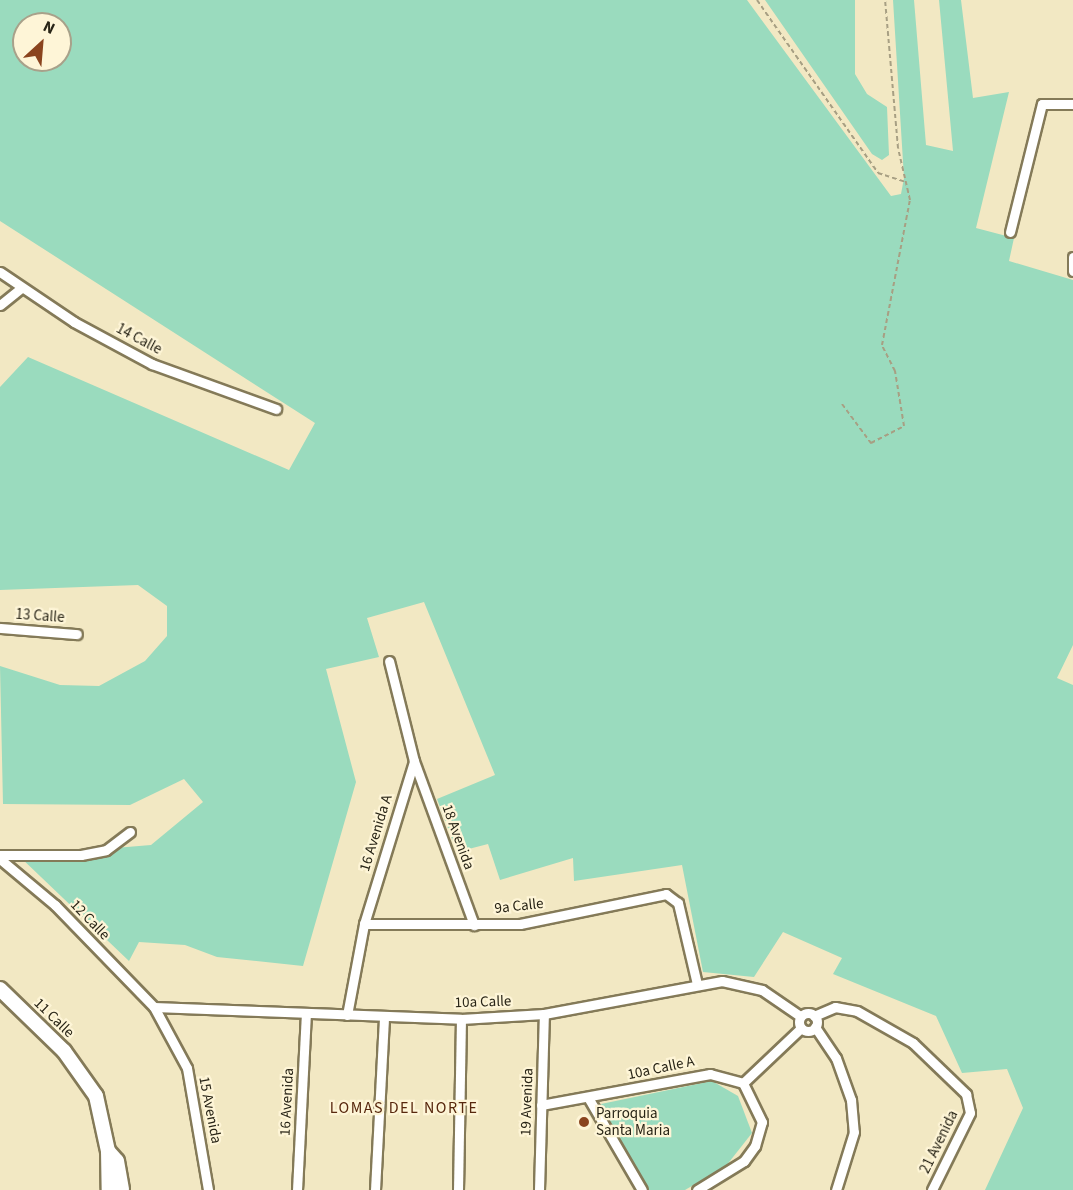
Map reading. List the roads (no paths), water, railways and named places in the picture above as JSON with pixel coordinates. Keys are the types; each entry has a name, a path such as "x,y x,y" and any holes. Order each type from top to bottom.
{"street":[{"path":"1010,232 1042,104 1073,104"},
{"path":"1073,257 1073,271"},
{"name":"14 Calle","path":"0,272 74,322 179,377 276,409"},
{"path":"0,305 22,287"},
{"name":"13 Calle","path":"0,628 77,634"},
{"path":"389,661 414,761"},
{"name":"16 Avenida A","path":"347,1015 364,924 414,761"},
{"name":"18 Avenida","path":"414,761 474,925"},
{"path":"0,857 81,855 106,850 130,832"},
{"name":"12 Calle","path":"0,857 55,905 154,1007"},
{"name":"9a Calle","path":"364,924 520,924 674,897 697,984"},
{"name":"10a Calle","path":"154,1007 306,1015 461,1019 544,1014 697,984 742,982 801,1016"},
{"name":"11 Calle","path":"0,988 82,1072 96,1096 108,1151"},
{"name":"15 Avenida","path":"154,1007 187,1068 208,1190"},
{"name":"21 Avenida","path":"814,1016 835,1007 857,1011 913,1043 944,1070 971,1107 932,1190"},
{"name":"19 Avenida","path":"538,1190 544,1014"},
{"name":"16 Avenida","path":"297,1190 306,1015"},
{"path":"801,1028 801,1016 814,1016 815,1027 836,1058 851,1100 854,1132 838,1189"},
{"path":"375,1190 384,1017"},
{"path":"458,1190 461,1019"},
{"path":"697,1190 744,1161 762,1122 743,1083 801,1028 815,1027"},
{"name":"10a Calle A","path":"542,1105 589,1099 710,1074 743,1083"},
{"path":"589,1099 642,1190"},
{"path":"108,1151 109,1190"},
{"path":"108,1151 117,1161 122,1190"}],"place":[{"name":"Parroquia Santa Maria","path":"584,1122"}],"district":[{"name":"LOMAS DEL NORTE","path":"404,1108"}]}
